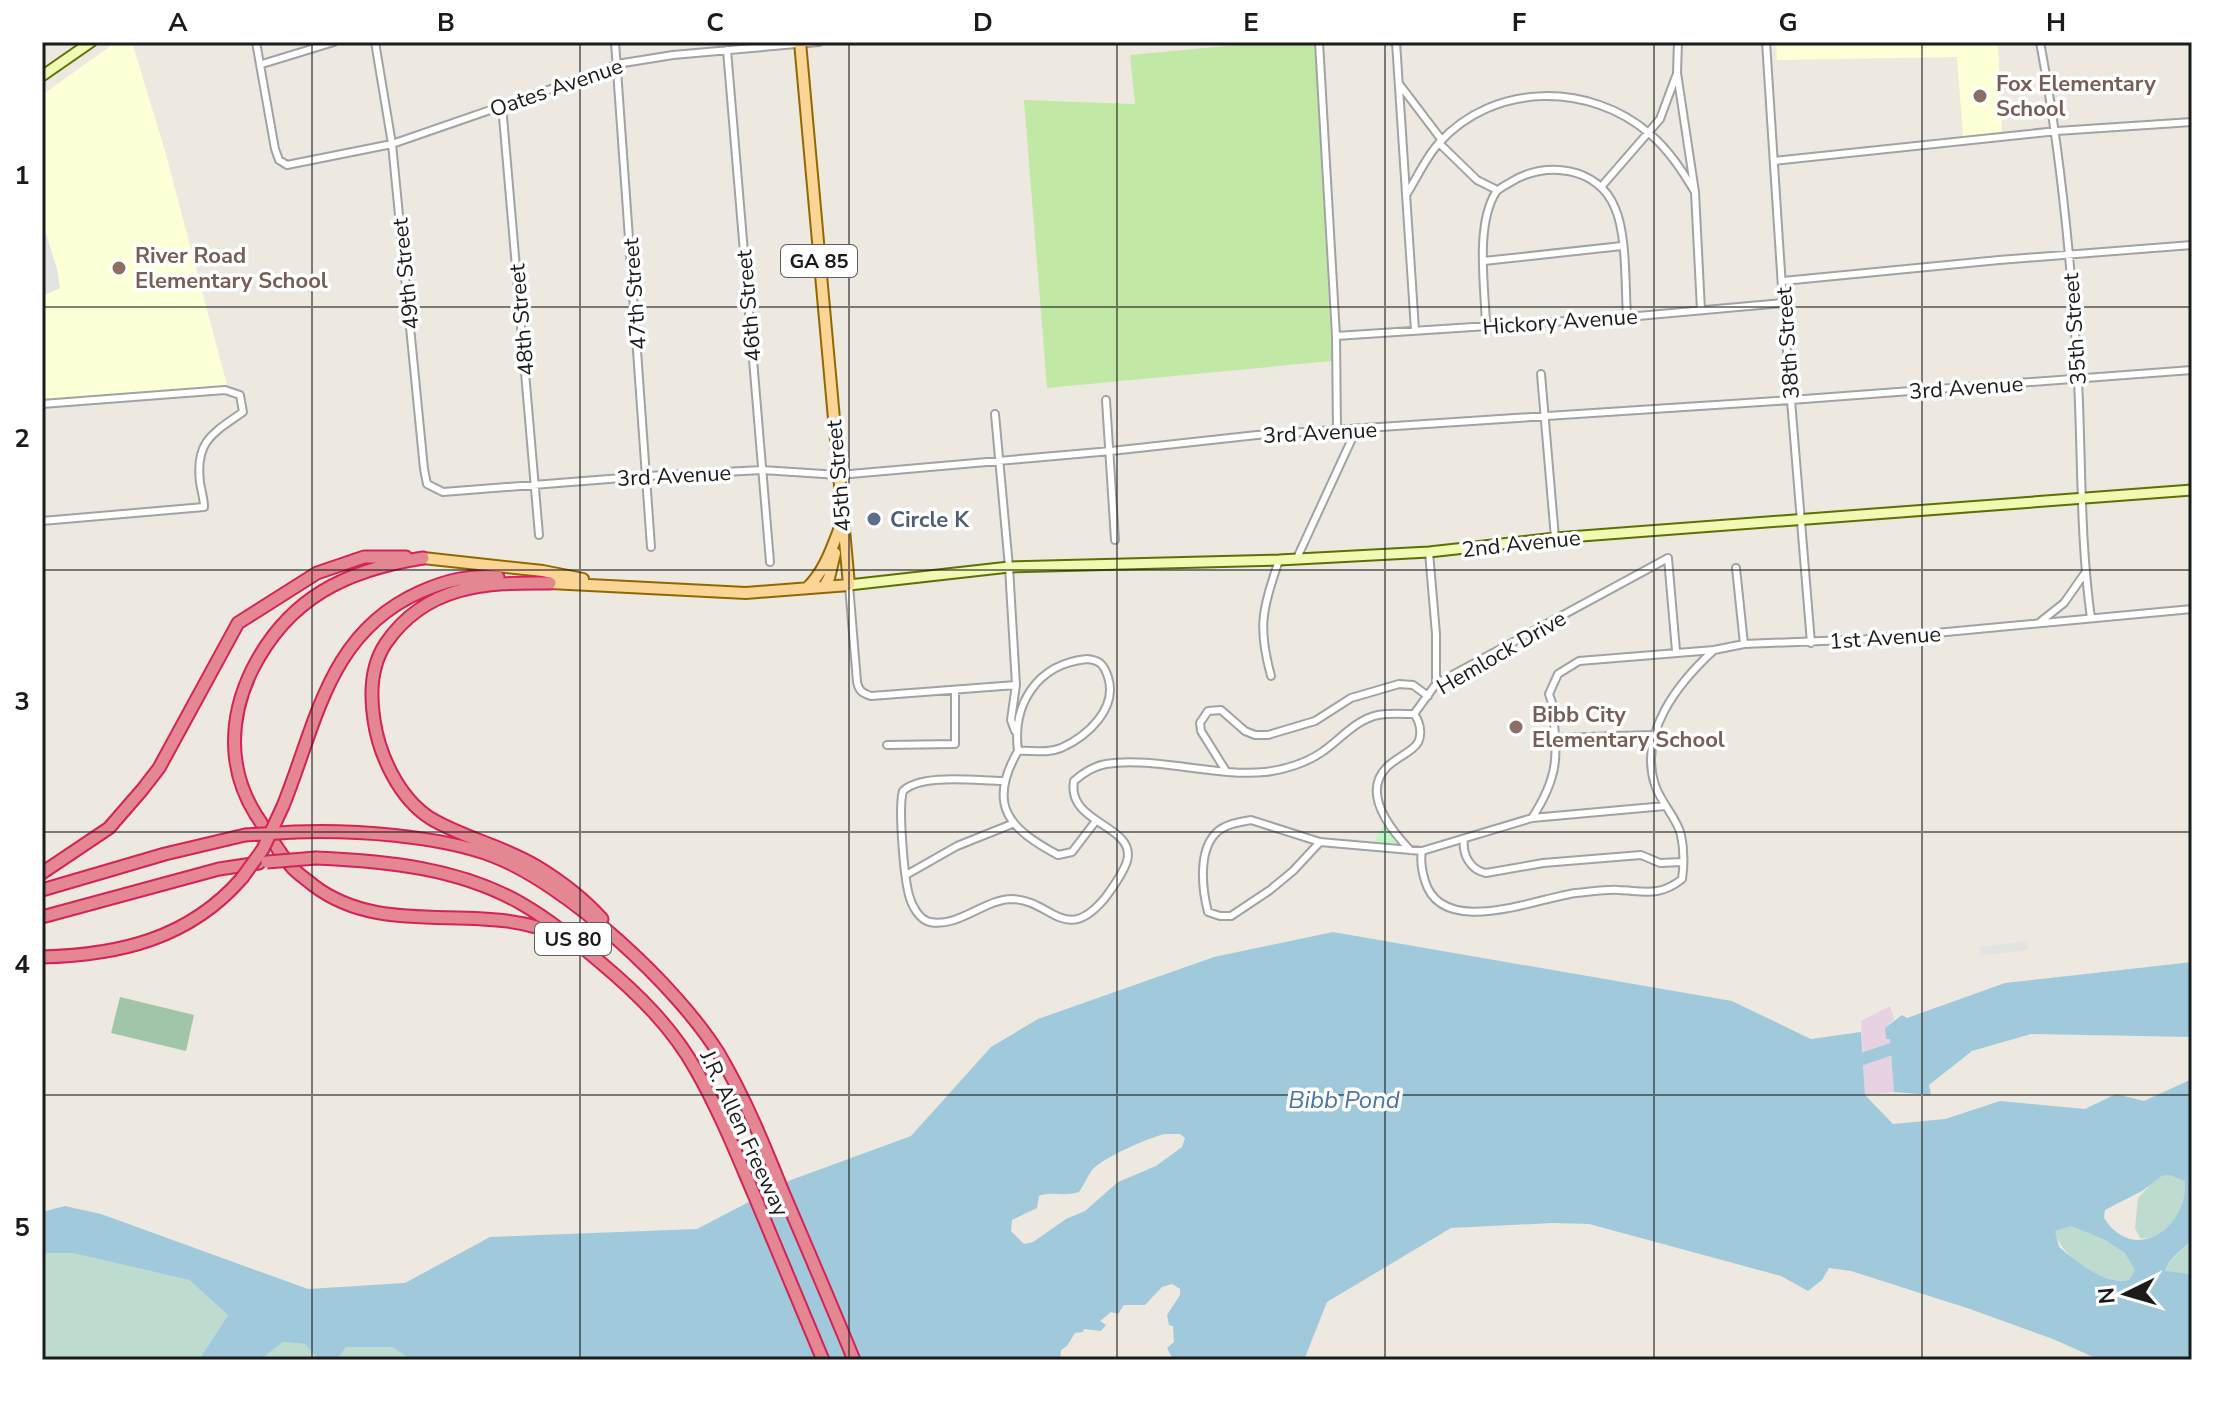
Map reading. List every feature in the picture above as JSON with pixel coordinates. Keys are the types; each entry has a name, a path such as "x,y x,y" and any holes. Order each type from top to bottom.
{"highway":[{"path":"42,873 109,828 142,790 159,768 238,623 317,573 364,557 423,558"},
{"path":"423,558 375,568 330,587 301,604 279,627 256,662 237,710 235,752 245,792 291,867 333,898 393,916 518,922 558,935 596,958"},
{"path":"42,957 100,954 155,939 202,913 227,894 263,849 337,667 354,640 376,618 411,596 460,577 503,577 550,583"},
{"path":"550,583 484,584 453,593 415,612 387,642 374,671 372,712 378,743 397,780 423,813 536,866 591,907 677,998"},
{"name":"J.R. Allen Freeway","path":"42,890 165,854 245,835 347,830 437,842 493,856 539,881 596,921 677,998 718,1053 763,1144 854,1360"},
{"name":"J.R. Allen Freeway","path":"42,917 219,869 316,858 374,860 429,869 519,902 552,922 596,958 639,996 671,1032 696,1070 737,1155 823,1360"}],"main road":[{"path":"42,76 91,42"},
{"name":"45th Street","path":"800,43 849,585"},
{"name":"2nd Avenue","path":"849,585 1009,567 1279,560 1429,552 1555,538 2192,490"},
{"path":"824,587 842,523"},
{"path":"807,588 823,570 837,535"},
{"path":"423,558 543,571 608,585"},
{"path":"550,583 732,592 849,585"}],"street":[{"path":"256,42 262,64 334,42"},
{"name":"49th Street","path":"375,42 392,144 424,469 427,484 443,492 449,491"},
{"name":"47th Street","path":"615,42 651,547"},
{"name":"Oates Avenue","path":"262,64 263,94 275,149 279,160 287,165 392,144 617,64 673,55 819,42"},
{"path":"1319,42 1336,336 1337,431"},
{"path":"1396,42 1415,330"},
{"path":"1678,42 1677,73 1695,192 1701,310"},
{"name":"38th Street","path":"1766,42 1783,303 1811,643"},
{"name":"35th Street","path":"2040,42 2057,131 2069,254 2085,573 2091,618"},
{"name":"46th Street","path":"727,50 770,562"},
{"path":"1601,187 1660,119 1677,73"},
{"path":"1400,85 1441,139 1439,143"},
{"path":"1406,195 1439,143 1470,118 1514,98 1549,96 1582,98 1607,107 1650,134 1665,149 1695,192"},
{"name":"48th Street","path":"502,105 539,535"},
{"path":"1774,161 2057,131 2192,122"},
{"path":"1439,143 1477,180 1497,190"},
{"path":"1486,325 1483,244 1497,190 1531,172 1558,169 1578,172 1601,187 1615,205 1622,229 1627,317"},
{"path":"1783,281 2192,245"},
{"path":"1484,261 1622,246"},
{"name":"Hickory Avenue","path":"1336,336 1627,317 1783,303"},
{"name":"3rd Avenue","path":"449,491 762,470 839,475 1257,435 2192,370"},
{"path":"1541,374 1555,538"},
{"path":"42,404 225,390 240,395 243,412 205,441 200,453 204,507 42,521"},
{"path":"1106,400 1115,540"},
{"path":"995,414 1016,685 1011,720 1018,751 1003,781 1005,801 1012,824 1058,855 1072,852 1095,822"},
{"path":"1297,558 1356,430"},
{"path":"1429,552 1436,634 1436,684"},
{"name":"Hemlock Drive","path":"1414,714 1436,684 1668,558 1676,651"},
{"path":"1271,676 1261,626 1279,560"},
{"path":"1736,568 1744,644"},
{"path":"2037,624 2064,603 2085,573"},
{"name":"45th Street","path":"849,585 859,690 871,696 955,690"},
{"name":"1st Avenue","path":"1555,738 1549,694 1551,686 1558,674 1579,661 1714,650 1744,644 1811,643 2192,609"},
{"path":"1422,851 1420,860 1429,891 1439,901 1455,908 1485,912 1572,894 1616,890 1651,894 1675,885 1682,879 1681,833 1655,785 1653,735 1685,681 1714,650"},
{"path":"1015,731 1030,689 1042,675 1074,660 1097,660 1105,667 1111,686 1110,698 1099,720 1089,730 1059,749 1018,751"},
{"path":"1226,771 1201,731 1200,723 1208,711 1221,710 1245,731 1268,735 1315,721 1351,698 1399,684 1413,685 1428,696"},
{"path":"887,745 955,744 955,690 1016,685"},
{"path":"1003,781 933,780 910,784 901,797 909,897 918,915 930,922 951,920 1011,899 1061,918 1076,920 1098,906 1121,874 1128,858 1124,840 1110,828 1095,822 1075,799 1073,789 1079,777 1089,770 1106,764 1137,763 1267,772 1295,765 1322,752 1347,731 1376,715 1414,714 1420,722 1420,740 1414,748 1404,752 1384,769 1377,788 1380,806 1389,827 1410,850"},
{"path":"1532,818 1547,794 1556,766 1555,738 1653,735"},
{"path":"1320,842 1293,871 1231,916 1208,912 1204,896 1207,849 1216,832 1231,824 1251,820 1320,842 1422,851 1532,818 1665,806"},
{"path":"906,875 957,846 1012,824"},
{"path":"1464,839 1462,848 1470,864 1478,872 1486,873 1543,863 1641,855 1660,863 1683,862"}],"shaded area":[{"name":"River Road Elementary School","path":"116,42 132,42 165,151 227,385 42,401 42,95"},
{"name":"Fox Elementary School","path":"1776,42 1998,42 2002,133 1963,136 1957,57 1777,60"},
{"path":"42,221 60,288 42,296"},
{"path":"2027,941 2028,950 1980,956 1979,947"},
{"path":"120,997 194,1015 186,1051 111,1033"},
{"path":"1890,1006 1894,1019 1885,1028 1886,1038 1890,1038 1894,1092 1865,1095 1861,1021"},
{"path":"2169,1175 2185,1180 2180,1211 2160,1234 2140,1238 2135,1228 2138,1198 2152,1183"},
{"path":"2071,1226 2105,1240 2126,1253 2136,1270 2129,1280 2096,1274 2074,1259 2058,1241 2054,1231"},
{"path":"2192,1239 2192,1274 2165,1272 2170,1262"},
{"path":"42,1253 72,1253 189,1280 228,1315 199,1360 42,1360"},
{"path":"283,1342 305,1344 319,1360 260,1360"},
{"path":"346,1347 392,1347 412,1360 337,1360"}],"green space":[{"path":"1269,42 1315,42 1332,361 1047,388 1024,100 1135,104 1130,55"},
{"path":"1384,823 1399,844 1375,842"}],"water":[{"name":"Bibb Pond","path":"1333,932 1732,1001 1811,1039 1861,1032 1865,1095 1893,1124 1945,1119 2000,1101 2085,1109 2116,1094 2144,1101 2192,1079 2192,1239 2165,1271 2192,1274 2192,1360 2100,1360 1970,1309 1851,1271 1829,1268 1822,1280 1808,1291 1781,1276 1589,1224 1451,1228 1327,1302 1304,1360 1173,1360 1167,1348 1174,1342 1173,1326 1169,1325 1167,1315 1180,1295 1180,1289 1172,1284 1162,1287 1145,1305 1124,1305 1118,1314 1111,1312 1100,1321 1106,1325 1101,1331 1084,1329 1075,1333 1061,1350 1060,1360 412,1360 392,1347 346,1347 337,1360 319,1360 305,1344 283,1342 260,1360 199,1360 228,1315 189,1280 72,1253 42,1253 42,1212 65,1206 101,1214 308,1289 405,1283 490,1237 697,1229 791,1180 911,1136 991,1047 1038,1019 1214,957","holes":["1165,1134 1180,1134 1185,1138 1182,1147 1156,1166 1118,1182 1085,1211 1066,1219 1033,1242 1024,1244 1011,1231 1012,1220 1037,1208 1039,1196 1079,1192 1097,1165","2169,1175 2185,1181 2184,1198 2169,1226 2144,1240 2130,1239 2116,1232 2104,1218 2105,1210 2142,1191 2162,1176","2071,1226 2105,1240 2125,1253 2135,1270 2129,1280 2100,1276 2059,1247 2055,1231"]},
{"path":"2192,962 2192,1037 2031,1034 1972,1051 1929,1085 1931,1095 1894,1092 1890,1039 1886,1039 1885,1028 1902,1015 1907,1018 2005,983"}],"waterway":[{"path":"1848,1064 1906,1044"}],"place":[{"name":"Fox Elementary School","path":"1980,96"},
{"name":"River Road Elementary School","path":"119,268"},
{"name":"Circle K","path":"874,519"},
{"name":"Bibb City Elementary School","path":"1516,727"}]}
